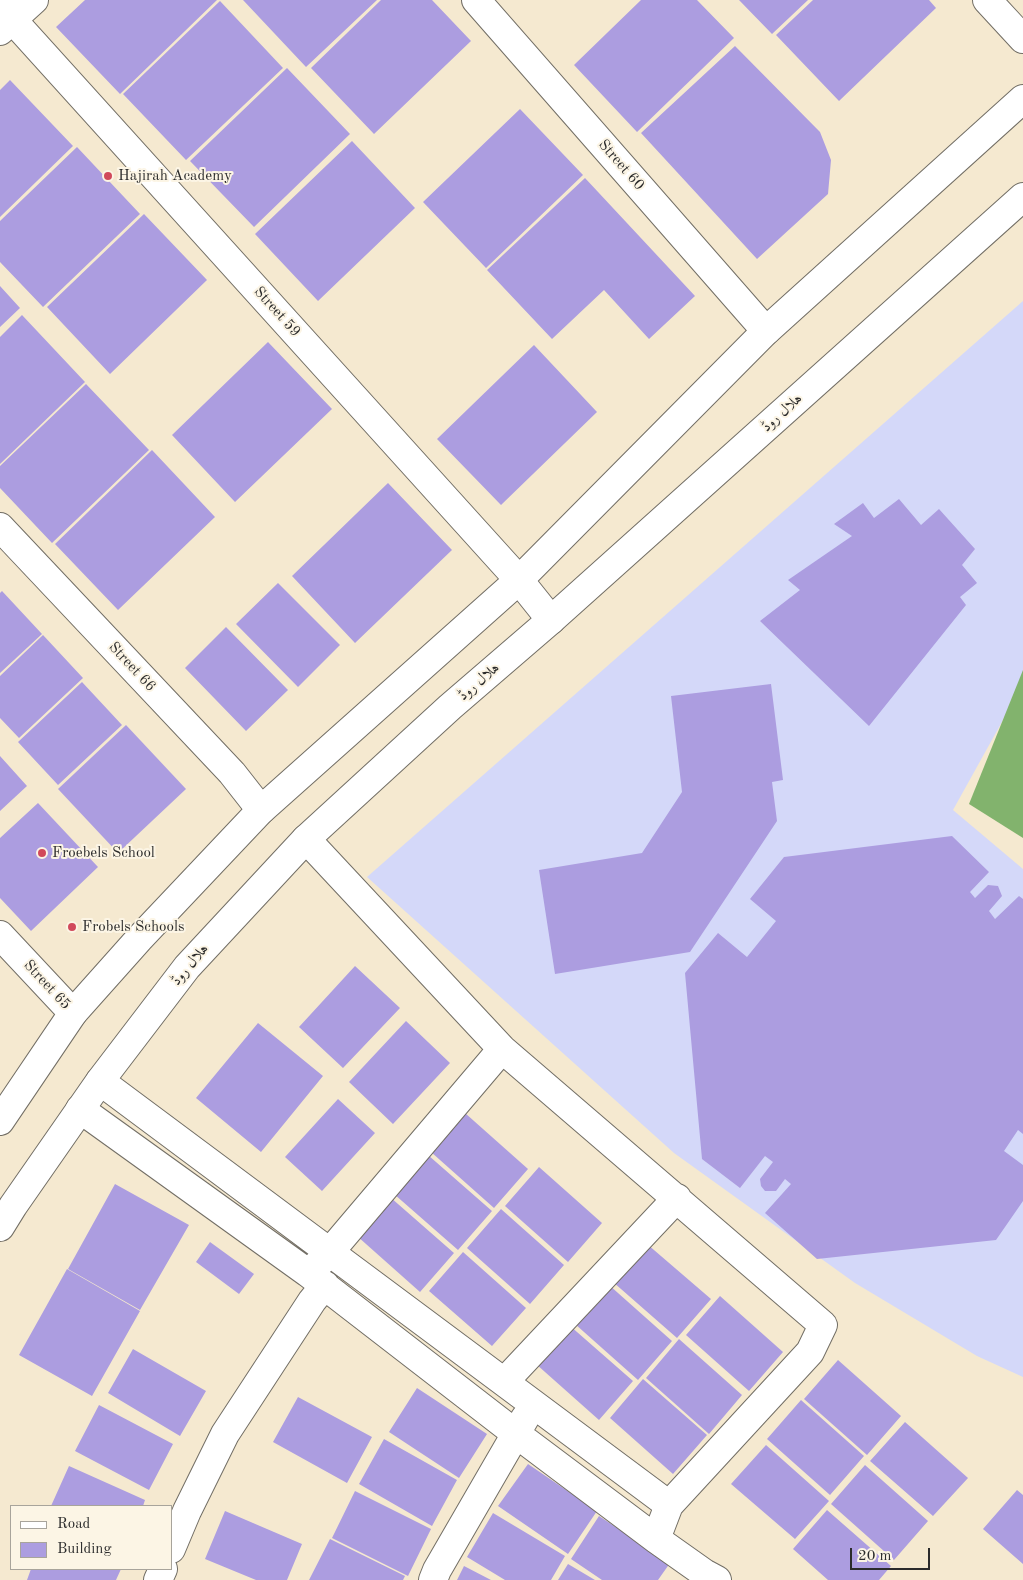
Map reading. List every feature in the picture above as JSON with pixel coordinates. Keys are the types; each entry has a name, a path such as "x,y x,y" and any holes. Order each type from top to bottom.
{"street":[{"path":"4,19 34,0"},
{"name":"Street 60","path":"476,0 766,331"},
{"path":"987,0 1023,39"},
{"name":"Street 59","path":"4,19 519,580 551,620"},
{"path":"0,1121 73,1013 139,939 261,810 519,580 766,331 1023,99"},
{"name":"ہلال روڈ","path":"0,1227 100,1081 187,967 306,839 450,707 551,620 1023,197"},
{"name":"Street 66","path":"0,526 232,773 261,810"},
{"path":"306,839 502,1049 823,1325 810,1352 669,1505 656,1539"},
{"name":"Street 65","path":"0,935 73,1013"},
{"path":"172,1547 187,1511 225,1434 312,1301 316,1279 329,1253 502,1049"},
{"path":"100,1081 669,1505"},
{"path":"80,1109 316,1279 705,1578"},
{"path":"504,1382 676,1198"},
{"path":"433,1580 515,1433 534,1404"}],"shaded area":[{"path":"1023,301 1023,684 953,810 1023,869 1023,1377 977,1356 855,1283 674,1153 367,877"}],"green space":[{"path":"1023,670 1023,838 969,804"}],"building":[{"path":"85,0 217,0 120,94 56,27"},
{"path":"243,0 377,0 306,67"},
{"path":"381,0 432,0 471,41 374,134 311,68"},
{"path":"641,0 697,0 734,38 637,132 574,65"},
{"path":"739,0 808,0 772,34"},
{"path":"813,0 929,0 936,8 839,101 776,35"},
{"path":"220,1 283,68 186,160 123,94"},
{"path":"735,46 820,132 831,160 828,194 757,259 641,133"},
{"path":"287,68 350,134 254,227 190,161"},
{"path":"10,80 73,146 0,217 0,90"},
{"path":"520,109 583,175 486,268 423,202"},
{"path":"352,141 415,208 318,301 255,234"},
{"path":"77,147 140,214 43,307 0,262 0,221"},
{"path":"585,178 695,296 649,339 604,290 552,339 487,270"},
{"path":"144,214 207,280 110,374 47,307"},
{"path":"0,286 20,308 0,327"},
{"path":"22,315 85,382 0,464 0,337"},
{"path":"268,342 332,409 235,502 172,435"},
{"path":"534,345 597,412 501,505 437,439"},
{"path":"86,384 149,450 52,543 0,488 0,466"},
{"path":"152,450 215,517 118,610 55,544"},
{"path":"388,483 452,550 355,643 292,576"},
{"path":"899,499 921,525 939,509 975,549 962,565 977,583 960,597 966,605 869,726 760,621 800,590 788,580 852,536 834,524 863,503 874,518"},
{"path":"278,583 340,645 298,687 236,624"},
{"path":"2,591 42,634 0,673 0,593"},
{"path":"226,627 288,690 246,731 185,668"},
{"path":"43,635 83,678 19,738 0,718 0,676"},
{"path":"82,682 122,725 58,785 18,742"},
{"path":"771,684 783,780 772,782 777,821 690,952 555,974 539,870 642,853 682,792 671,696"},
{"path":"126,725 186,789 118,853 58,789"},
{"path":"0,756 27,786 0,811"},
{"name":"Froebels School","path":"38,803 98,867 31,931 0,898 0,838"},
{"path":"952,836 989,872 970,892 975,898 988,885 998,886 1002,896 989,911 995,919 1019,896 1023,899 1023,1134 1018,1130 1004,1151 1023,1165 1023,1201 996,1240 817,1259 765,1213 791,1184 785,1179 776,1191 765,1191 761,1186 760,1179 773,1162 765,1156 740,1188 702,1159 685,973 718,933 747,957 776,921 750,899 784,857"},
{"path":"355,966 400,1008 343,1068 299,1027"},
{"path":"406,1021 450,1063 393,1124 349,1082"},
{"path":"258,1023 323,1076 261,1152 196,1098"},
{"path":"338,1099 375,1133 322,1191 285,1157"},
{"path":"465,1113 528,1169 494,1208 431,1152"},
{"path":"428,1155 492,1211 458,1250 394,1194"},
{"path":"539,1167 602,1223 568,1262 505,1206"},
{"path":"115,1184 189,1225 140,1310 68,1269"},
{"path":"390,1197 454,1253 420,1292 357,1236"},
{"path":"501,1209 564,1265 530,1304 467,1248"},
{"path":"210,1242 254,1274 239,1294 196,1262"},
{"path":"647,1244 711,1299 677,1338 613,1282"},
{"path":"463,1252 526,1308 492,1346 429,1291"},
{"path":"67,1269 140,1311 92,1396 19,1355"},
{"path":"609,1285 672,1341 638,1380 575,1324"},
{"path":"720,1296 783,1352 749,1391 686,1335"},
{"path":"569,1325 633,1381 599,1420 536,1364"},
{"path":"679,1339 742,1395 709,1434 646,1378"},
{"path":"133,1349 206,1391 180,1436 108,1393"},
{"path":"838,1360 901,1416 867,1455 804,1399"},
{"path":"643,1379 707,1435 673,1474 610,1418"},
{"path":"417,1388 487,1434 459,1478 389,1432"},
{"path":"298,1397 372,1437 347,1483 273,1442"},
{"path":"801,1400 864,1456 830,1495 767,1439"},
{"path":"99,1405 173,1444 149,1490 75,1451"},
{"path":"905,1422 968,1478 933,1516 870,1461"},
{"path":"384,1439 457,1480 432,1526 359,1484"},
{"path":"766,1445 829,1501 795,1539 731,1484"},
{"path":"528,1464 597,1511 568,1554 498,1506"},
{"path":"865,1465 928,1521 894,1560 831,1504"},
{"path":"69,1466 145,1500 143,1505 51,1505"},
{"path":"1017,1490 1023,1495 1023,1564 983,1529"},
{"path":"355,1491 431,1529 408,1576 332,1538"},
{"path":"827,1510 891,1566 879,1580 828,1580 793,1549"},
{"path":"225,1511 302,1544 287,1580 256,1580 205,1559"},
{"path":"493,1513 565,1556 551,1580 505,1580 467,1557"},
{"path":"599,1516 670,1563 658,1580 602,1580 571,1559"},
{"path":"330,1539 405,1576 403,1580 309,1580"},
{"path":"568,1564 595,1580 558,1580"},
{"path":"464,1566 491,1580 457,1580"},
{"path":"31,1570 121,1570 116,1580 27,1580"}],"place":[{"name":"Hajirah Academy","path":"108,176"},
{"name":"Froebels School","path":"42,853"},
{"name":"Frobels Schools","path":"72,927"}]}
